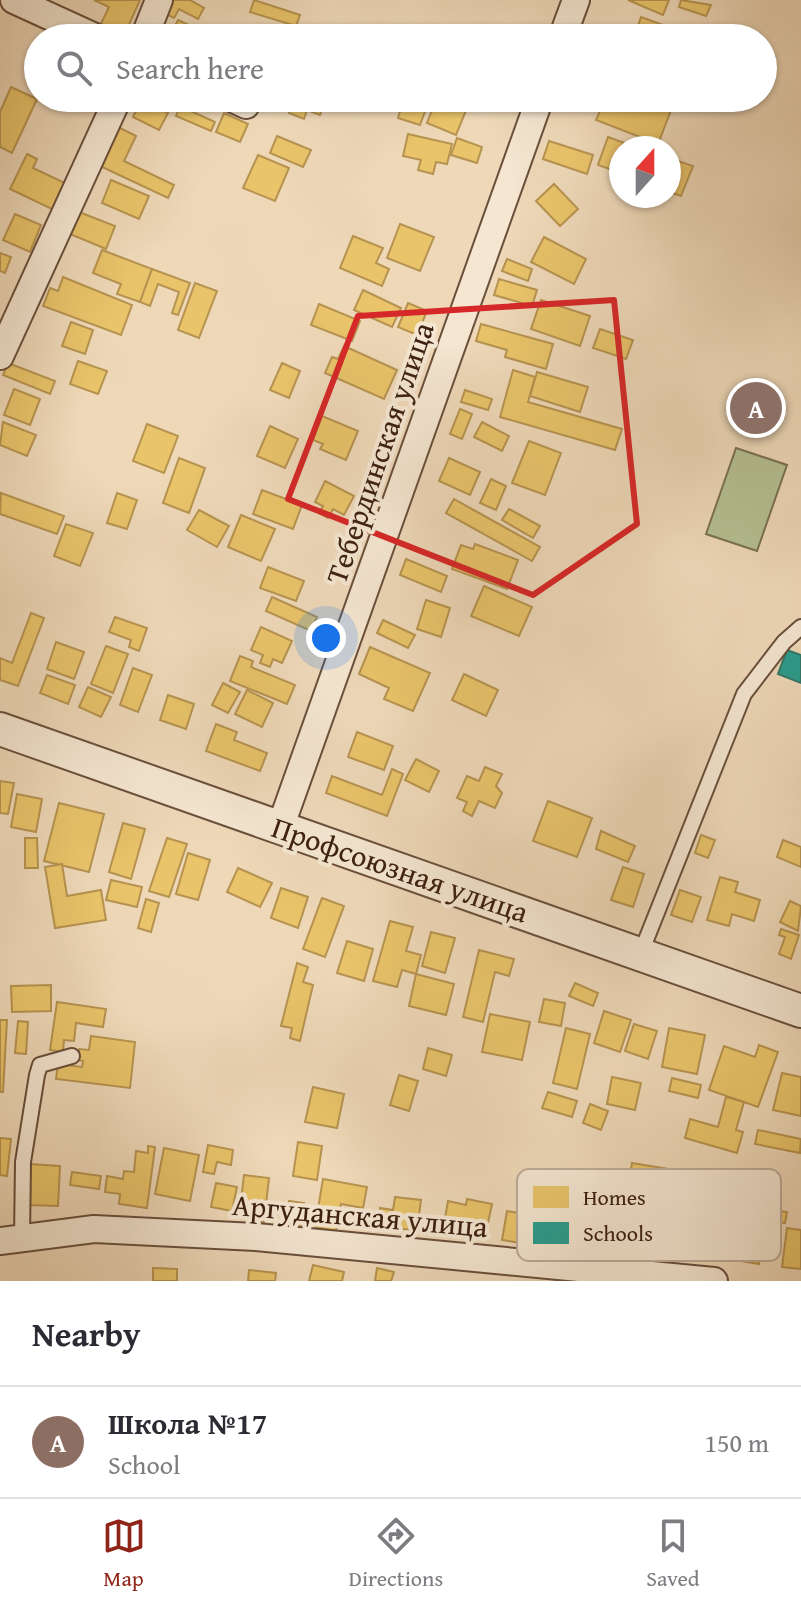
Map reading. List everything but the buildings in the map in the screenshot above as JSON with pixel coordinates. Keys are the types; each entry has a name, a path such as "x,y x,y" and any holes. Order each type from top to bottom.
{"street":[{"path":"14,0 66,24"},
{"path":"150,24 159,0"},
{"path":"567,24 576,0"},
{"path":"0,356 112,112"},
{"name":"Тебердинская улица","path":"280,828 535,112"},
{"name":"Профсоюзная улица","path":"0,729 801,1011"},
{"name":"Аргуданская улица","path":"11,1239 94,1229 256,1237 714,1281"}],"lane":[{"path":"640,955 744,694 784,642 801,627"},
{"path":"11,1239 40,1065 72,1056"}],"highlighted area":[{"path":"614,300 637,524 533,595 288,499 358,316"}],"green space":[{"path":"736,448 787,465 757,551 706,534"}],"place":[{"name":"Школа №17","path":"756,408"}]}
